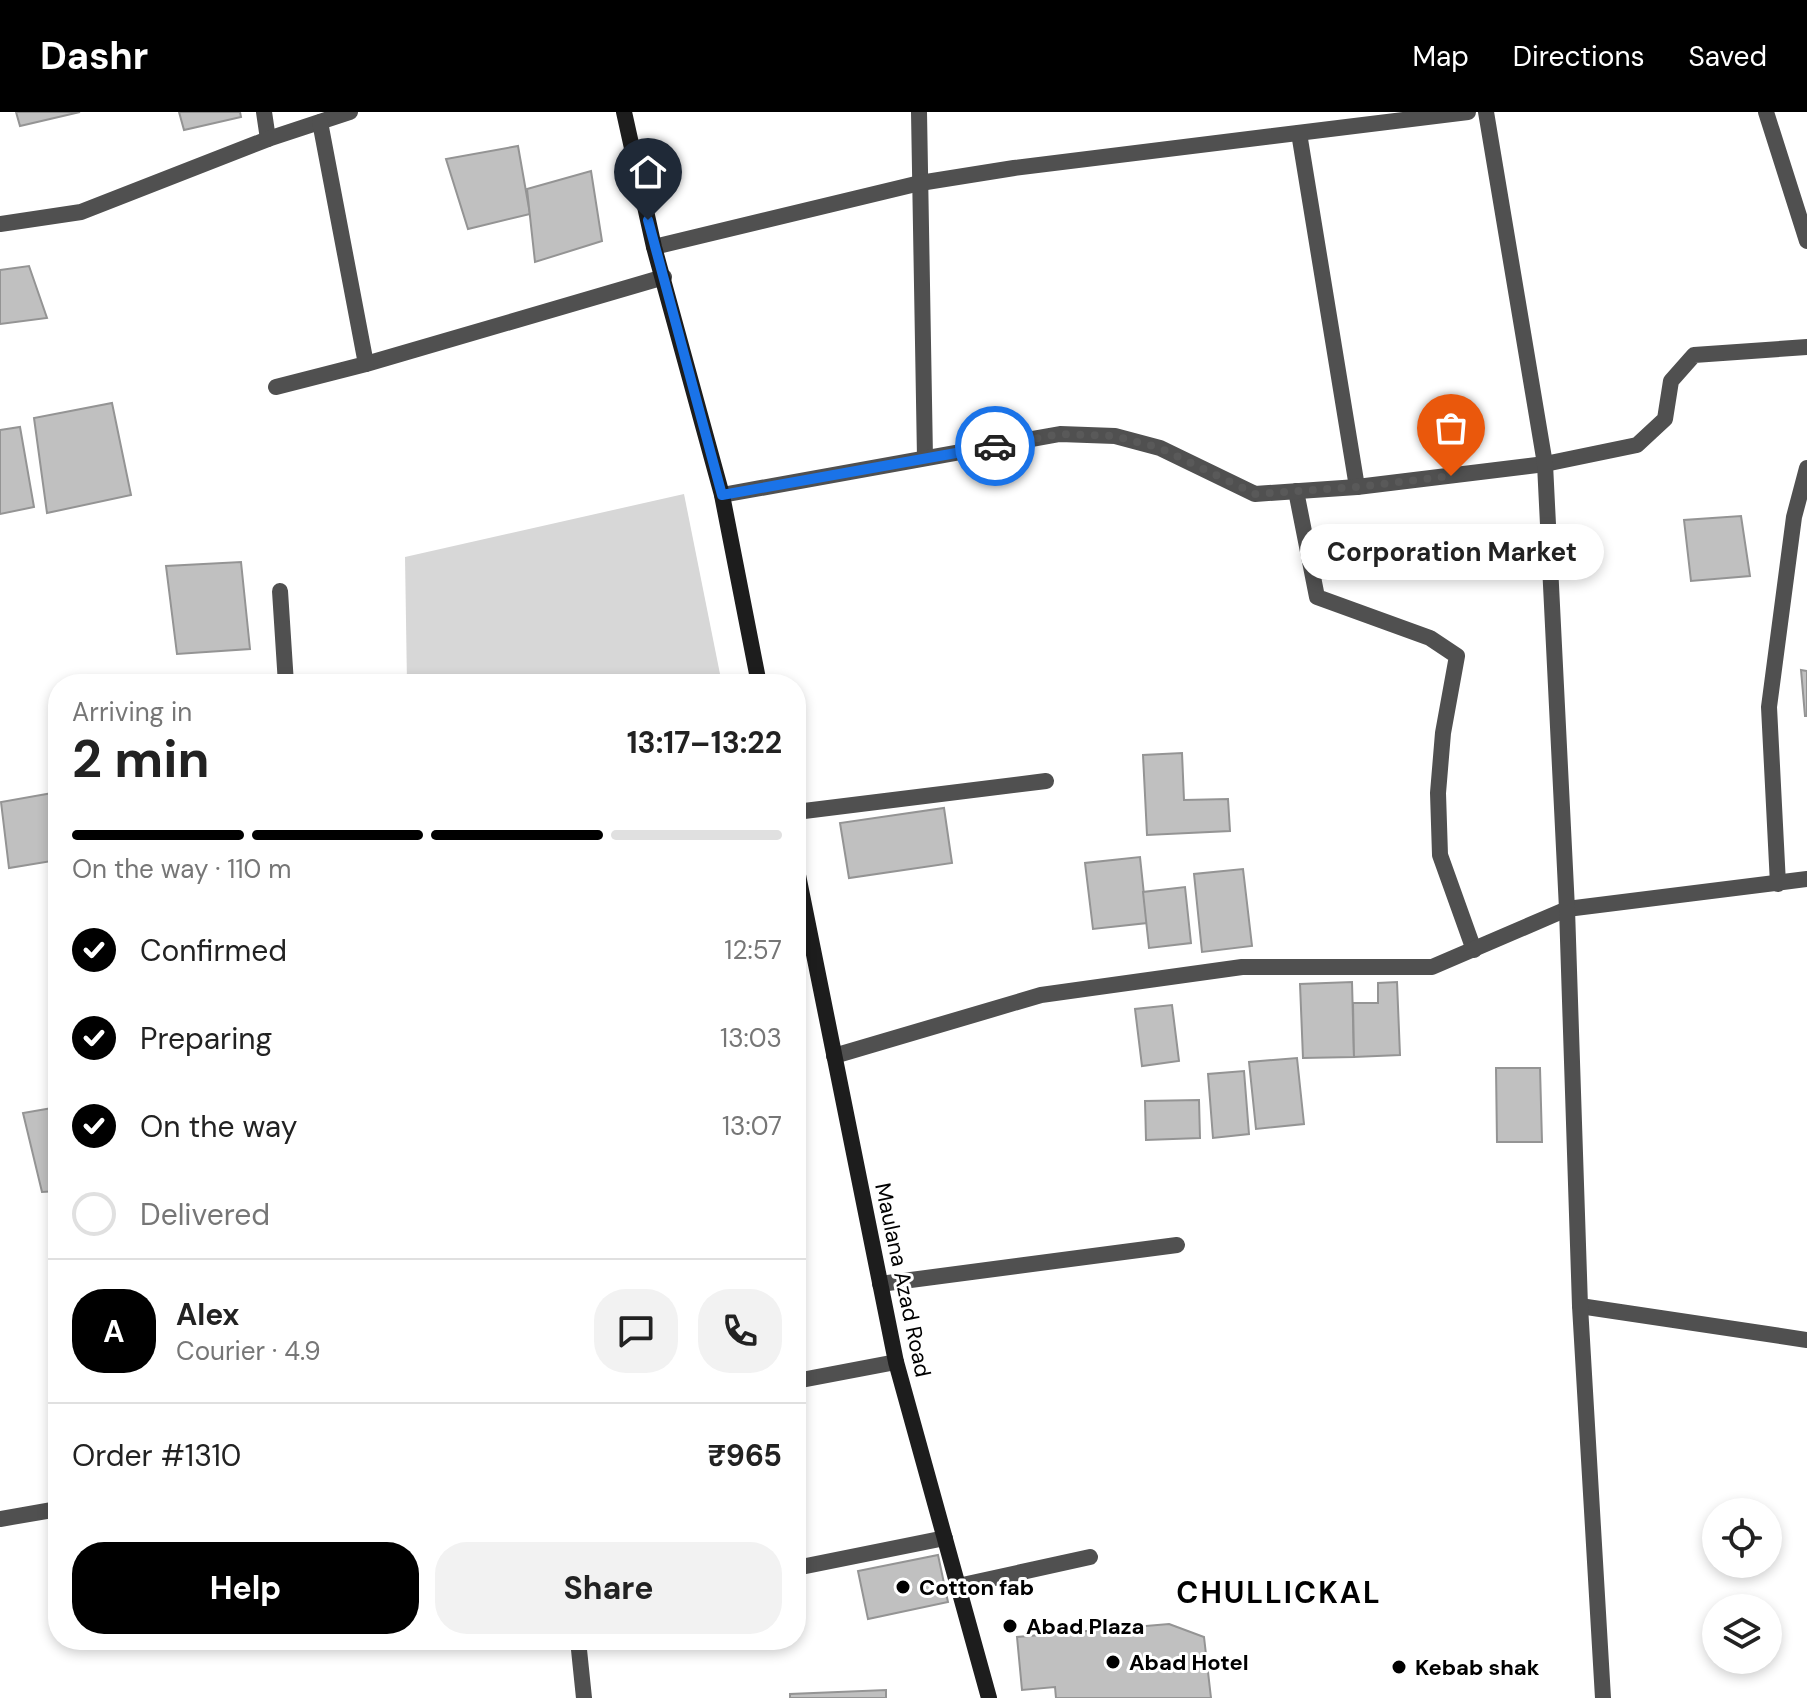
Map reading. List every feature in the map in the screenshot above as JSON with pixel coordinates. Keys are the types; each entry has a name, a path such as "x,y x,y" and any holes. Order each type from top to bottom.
{"main road":[{"path":"624,112 654,247 722,495 757,674"},
{"name":"Maulana Azad Road","path":"806,915 896,1362 989,1698"}],"street":[{"path":"264,112 268,139"},
{"path":"0,224 81,212 268,139 350,112"},
{"path":"919,112 925,458"},
{"path":"654,247 920,183 1014,168 1468,112"},
{"path":"1486,112 1545,464 1567,909 1580,1306 1603,1698"},
{"path":"1766,112 1807,241"},
{"path":"320,122 366,364"},
{"path":"1299,133 1357,487"},
{"path":"276,387 366,364 664,277"},
{"path":"722,495 1060,434 1115,436 1160,448 1255,494 1357,487 1545,464 1637,445 1665,419 1671,381 1694,355 1807,347"},
{"path":"1778,884 1769,707 1794,517 1807,468"},
{"path":"1296,491 1317,597 1430,638 1457,656 1443,733 1439,778 1440,855 1474,950"},
{"path":"280,591 285,674"},
{"path":"806,811 1046,781"},
{"path":"834,1056 1041,995 1242,967 1432,967 1567,909 1807,879"},
{"path":"880,1284 1177,1245"},
{"path":"1580,1306 1807,1340"},
{"path":"806,1379 896,1362"},
{"path":"0,1519 48,1511"},
{"path":"806,1566 945,1538"},
{"path":"958,1586 1090,1557"},
{"path":"579,1650 584,1698"}],"shaded area":[{"path":"684,494 720,674 407,674 405,557"}],"building":[{"path":"16,112 80,112 20,126"},
{"path":"179,112 240,112 241,117 184,130"},
{"path":"518,146 530,214 468,229 446,159"},
{"path":"591,171 602,241 535,262 527,189"},
{"path":"29,266 47,318 0,324 0,270"},
{"path":"112,403 131,495 47,513 34,418"},
{"path":"20,427 34,507 0,514 0,430"},
{"path":"1741,516 1750,576 1691,581 1684,520"},
{"path":"241,562 250,649 177,654 166,566"},
{"path":"1801,670 1807,671 1807,716 1805,716"},
{"path":"1182,753 1184,800 1228,799 1230,831 1147,835 1143,755"},
{"path":"48,794 48,862 9,868 1,802"},
{"path":"944,808 952,863 849,878 840,823"},
{"path":"1140,857 1147,923 1093,929 1085,863"},
{"path":"1243,869 1252,946 1202,952 1194,874"},
{"path":"1185,887 1191,943 1149,948 1143,892"},
{"path":"1352,982 1354,1057 1303,1058 1300,984"},
{"path":"1397,982 1400,1055 1354,1057 1353,1003 1378,1003 1378,983"},
{"path":"1172,1005 1179,1061 1142,1066 1135,1009"},
{"path":"1297,1058 1304,1124 1256,1129 1249,1062"},
{"path":"1496,1068 1540,1068 1542,1142 1497,1142"},
{"path":"1244,1071 1249,1134 1213,1138 1208,1074"},
{"path":"1199,1100 1200,1138 1146,1140 1145,1101"},
{"path":"48,1109 48,1192 42,1192 23,1113"},
{"name":"Cotton fab","path":"938,1555 948,1602 868,1619 858,1571"},
{"name":"Abad Hotel","path":"1169,1624 1204,1637 1211,1698 1056,1698 1055,1687 1022,1690 1017,1637"},
{"path":"886,1690 886,1698 790,1698 790,1694"}],"way so far":[{"path":"995,446 1060,434 1115,436 1160,448 1255,494 1451,476"}],"place":[{"name":"Corporation Market","path":"1451,476"},
{"name":"Cotton fab","path":"903,1587"},
{"name":"Abad Plaza","path":"1010,1626"},
{"name":"Abad Hotel","path":"1113,1662"},
{"name":"Kebab shak","path":"1399,1667"}],"district":[{"name":"CHULLICKAL","path":"1279,1592"}],"route":[{"path":"648,220 722,495 995,446"}]}
